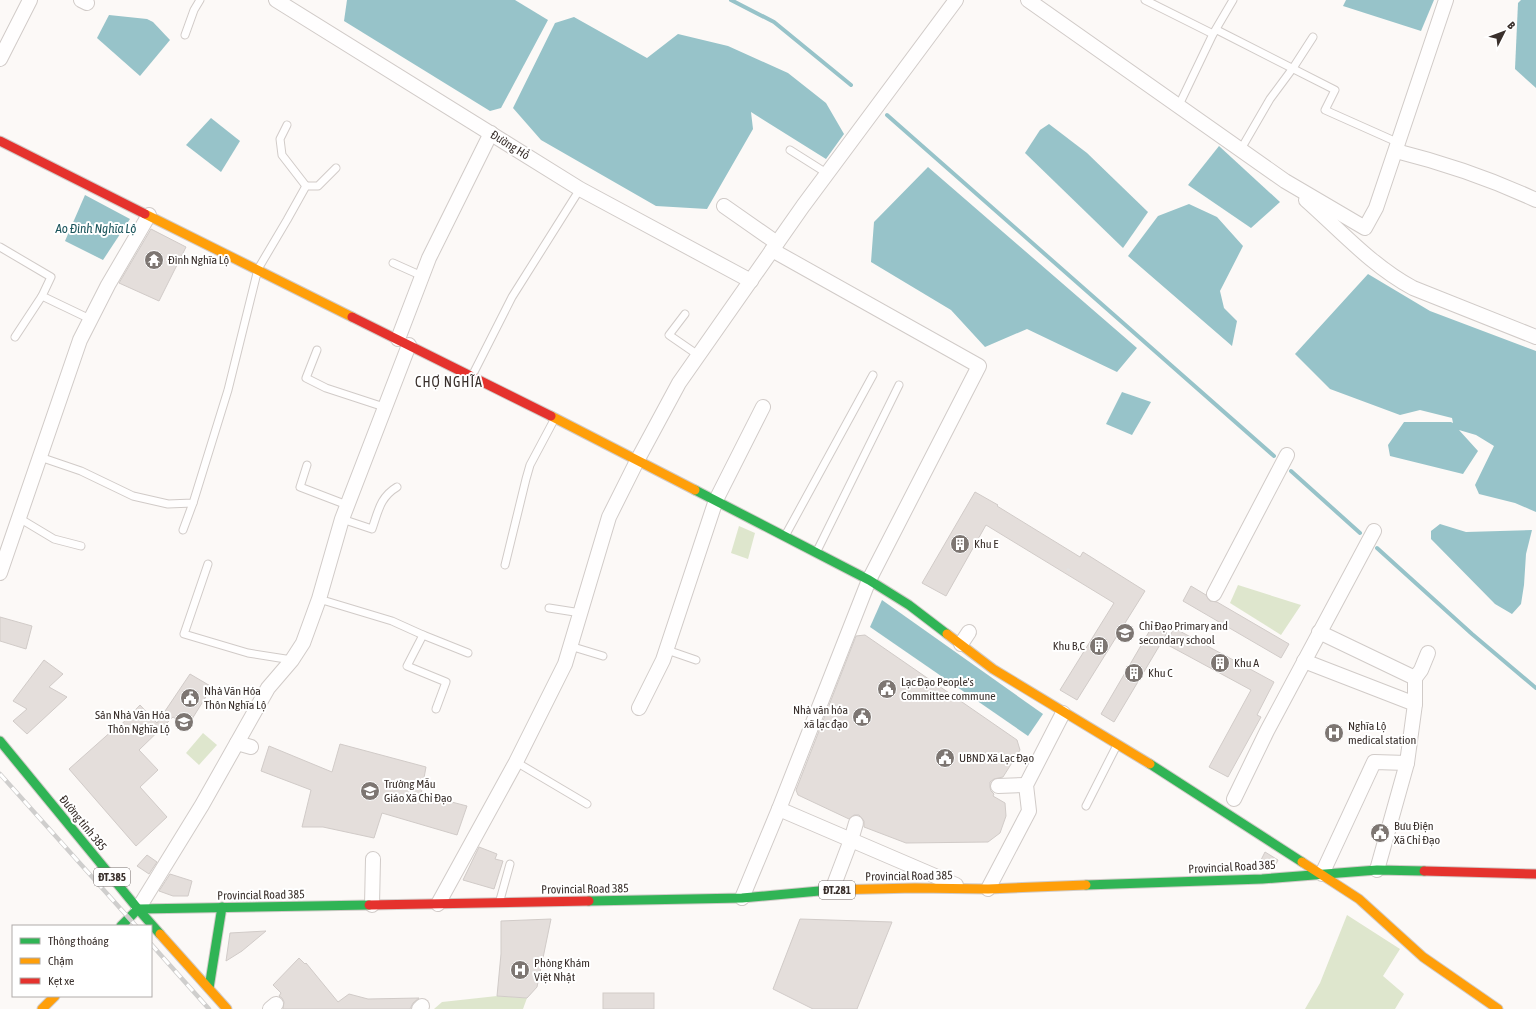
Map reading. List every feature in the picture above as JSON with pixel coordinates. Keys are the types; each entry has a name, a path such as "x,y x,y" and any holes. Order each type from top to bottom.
{"main road":[{"path":"0,141 638,459 869,580 909,605 993,669 1117,745 1161,765 1359,899 1423,957 1498,1009"},
{"name":"Đường tỉnh 385","path":"0,741 138,909 227,1009"},
{"name":"Provincial Road 385","path":"138,909 742,898 832,890 962,887 988,889 1262,879 1377,870 1536,874"},
{"path":"209,988 222,907"},
{"path":"122,925 138,909"},
{"path":"42,1009 53,997"}],"street":[{"path":"0,59 30,0"},
{"name":"Đường Hồ","path":"276,0 580,189 751,281"},
{"path":"438,904 516,762 565,664 609,517 679,383 775,246 956,0"},
{"path":"1028,0 1285,181 1365,228"},
{"path":"1354,243 1365,228 1376,208 1446,0"},
{"path":"138,909 202,805 238,735 268,688 292,660 303,643 319,599 342,519 384,407 422,276 429,258 491,133"},
{"path":"1397,147 1516,191 1536,200"},
{"path":"1285,181 1381,268 1397,279 1413,288 1536,337"},
{"path":"724,206 775,246 979,366 869,580 780,809 742,898"},
{"path":"0,573 80,340 90,319 149,215"},
{"path":"639,708 667,650 716,500 763,407"},
{"path":"1214,594 1287,455"},
{"path":"1234,799 1319,632 1374,531"},
{"path":"961,644 970,632"},
{"path":"1319,632 1415,678"},
{"path":"1377,870 1407,763 1415,704 1415,678 1428,653"},
{"path":"1304,662 1415,704"},
{"path":"988,889 1030,811 1026,785 1063,713"},
{"path":"238,735 251,747"},
{"path":"1322,874 1374,762 1407,763"},
{"path":"998,786 1026,785"},
{"path":"780,809 962,887"},
{"path":"832,890 856,823"},
{"path":"372,905 373,859"}],"lane":[{"path":"185,35 194,10 200,0"},
{"path":"1145,0 1293,68 1335,90 1325,110 1397,147"},
{"path":"1179,105 1215,32 1233,0"},
{"path":"1241,149 1270,99 1293,68 1313,37"},
{"path":"287,126 280,139 282,156 306,186"},
{"path":"790,150 828,174"},
{"path":"306,186 318,186 336,168"},
{"path":"183,530 228,390 258,269 306,186"},
{"path":"472,376 512,297 580,189"},
{"path":"0,247 51,276 42,296 15,337"},
{"path":"393,264 422,276"},
{"path":"42,296 90,319"},
{"path":"685,314 668,335 698,355"},
{"path":"317,350 306,378 326,388 384,407"},
{"path":"785,537 873,375"},
{"path":"816,553 899,385"},
{"path":"505,565 528,472 555,418"},
{"path":"40,457 81,471 134,496 168,504 193,502"},
{"path":"308,465 300,487 347,505"},
{"path":"342,519 372,529 380,505 388,492 397,487"},
{"path":"20,518 54,539 81,546"},
{"path":"208,564 184,634 248,652 292,660"},
{"path":"319,599 392,621 468,653"},
{"path":"549,608 581,613"},
{"path":"423,635 407,666 446,682 436,710"},
{"path":"570,646 603,656"},
{"path":"667,650 696,660"},
{"path":"1086,806 1117,745"},
{"path":"516,762 587,804"},
{"path":"499,903 510,864"}],"path":[{"path":"1067,569 1071,571"}],"green space":[{"path":"739,526 755,533 748,559 731,553"},
{"path":"1238,585 1301,605 1281,635 1230,603"},
{"path":"203,733 217,745 199,765 186,753"},
{"path":"1347,915 1400,949 1383,976 1404,994 1395,1009 1305,1009 1320,983"},
{"path":"497,996 527,998 523,1009 434,1009 442,1002"}],"water":[{"path":"347,0 515,0 548,20 501,108 490,111 344,21"},
{"path":"1346,0 1434,0 1421,31 1343,6"},
{"path":"1521,0 1536,0 1536,88 1515,69 1518,3"},
{"path":"109,15 147,19 153,22 170,40 140,76 97,38"},
{"path":"574,17 647,58 678,34 728,46 788,73 826,103 844,134 826,159 751,112 753,129 707,209 656,206 541,140 513,108 555,23"},
{"path":"211,118 240,141 221,172 186,145"},
{"path":"1049,124 1087,153 1148,212 1123,248 1025,153 1040,130"},
{"path":"1219,146 1280,202 1251,228 1188,185"},
{"path":"928,167 1137,348 1117,372 1027,329 985,347 951,310 871,262 874,222"},
{"name":"Ao Đình Nghĩa Lộ","path":"85,195 130,219 103,260 65,241"},
{"path":"1189,204 1217,217 1243,246 1220,291 1224,308 1237,321 1232,346 1128,256 1158,216"},
{"path":"1368,274 1430,311 1536,351 1536,512 1515,503 1479,494 1475,485 1494,446 1476,435 1459,430 1478,451 1463,474 1390,456 1388,445 1404,422 1453,423 1452,418 1420,410 1400,415 1330,389 1295,354"},
{"path":"1122,392 1151,402 1132,435 1106,424"},
{"path":"1440,524 1466,532 1532,530 1526,554 1521,604 1512,614 1495,604 1431,539 1431,531"},
{"path":"882,600 1043,714 1028,736 870,627"}],"building":[{"name":"Đình Nghĩa Lộ","path":"151,229 186,247 159,301 119,283"},
{"path":"975,492 1080,557 1083,552 1145,591 1077,700 1060,690 1114,603 986,525 946,596 922,583"},
{"path":"1191,586 1206,595 1210,601 1217,602 1289,644 1281,658 1183,601"},
{"path":"0,617 32,626 26,649 0,641"},
{"name":"Khu C","path":"1153,625 1167,633 1114,722 1101,714"},
{"path":"1174,628 1274,682 1257,715 1261,717 1228,777 1209,767 1251,690 1166,644"},
{"name":"Lạc Đạo People's Committee commune","path":"865,635 1017,740 1020,750 1003,777 994,779 990,782 991,791 994,794 993,796 1005,803 1006,816 1000,833 988,842 906,843 864,827 864,821 859,815 854,815 849,819 798,795 796,790 856,636"},
{"path":"44,660 63,674 49,687 67,697 27,734 13,721 27,709 13,701"},
{"path":"190,674 212,687 187,727 173,717 139,750 158,770 140,787 167,817 136,846 69,769 114,729 115,731 140,705 157,723"},
{"path":"340,744 426,767 421,794 467,806 457,835 382,813 374,838 323,827 302,827 311,790 261,771 269,746 332,772"},
{"path":"479,847 497,854 495,859 503,861 494,889 463,880"},
{"path":"1265,852 1278,860 1276,864 1258,866"},
{"path":"147,855 157,862 149,874 137,866"},
{"path":"170,874 192,881 188,896 173,896 159,891"},
{"name":"Phòng Khám Việt Nhật","path":"551,919 537,987 527,998 497,996 501,954 501,921"},
{"path":"800,919 892,922 857,1009 813,1009 773,989"},
{"path":"266,931 242,951 226,961 230,933"},
{"path":"299,958 305,964 306,963 338,1002 349,994 368,999 419,998 413,1003 410,1009 283,1009 284,1002 279,996 281,993 273,985"},
{"path":"603,993 654,993 654,1009 603,1009"}],"waterway":[{"path":"731,0 774,22 851,85"},
{"path":"887,115 1274,456"},
{"path":"1291,471 1360,533"},
{"path":"1377,548 1472,634 1536,688"}],"railway":[{"path":"0,774 135,925"},
{"path":"152,945 209,1009"}],"traffic: fast":[{"path":"695,490 869,580 909,605 947,634"},
{"path":"0,741 160,934"},
{"path":"1150,764 1302,862"},
{"path":"1086,885 1262,879 1377,870 1424,871"},
{"path":"589,901 742,898 830,890"},
{"path":"122,925 138,909 369,905"},
{"path":"209,988 222,907"}],"traffic: slow":[{"path":"145,214 352,317"},
{"path":"551,416 695,490"},
{"path":"947,634 993,669 1150,764"},
{"path":"1302,862 1359,899 1423,957 1498,1009"},
{"path":"830,890 915,888 988,889 1086,885"},
{"path":"160,934 227,1009"},
{"path":"42,1009 54,997"}],"traffic: jam":[{"path":"0,141 145,214"},
{"path":"352,317 551,416"},
{"path":"1424,871 1536,874"},
{"path":"369,905 589,901"}],"place":[{"name":"Đình Nghĩa Lộ","path":"154,260"},
{"name":"Khu E","path":"960,544"},
{"name":"Chỉ Đạo Primary and secondary school","path":"1125,633"},
{"name":"Khu B,C","path":"1099,646"},
{"name":"Khu A","path":"1220,663"},
{"name":"Khu C","path":"1134,673"},
{"name":"Lạc Đạo People's Committee commune","path":"887,689"},
{"name":"Nhà Văn Hóa Thôn Nghĩa Lộ","path":"190,698"},
{"name":"Nhà văn hóa xã lạc đạo","path":"862,717"},
{"name":"Sân Nhà Văn Hóa Thôn Nghĩa Lộ","path":"184,722"},
{"name":"Nghĩa Lộ medical station","path":"1334,733"},
{"name":"UBND Xã Lạc Đạo","path":"945,758"},
{"name":"Trường Mẫu Giáo Xã Chỉ Đạo","path":"370,791"},
{"name":"Bưu Điện Xã Chỉ Đạo","path":"1380,833"},
{"name":"Phòng Khám Việt Nhật","path":"520,970"}],"district":[{"name":"CHỢ NGHĨA","path":"449,382"}]}
